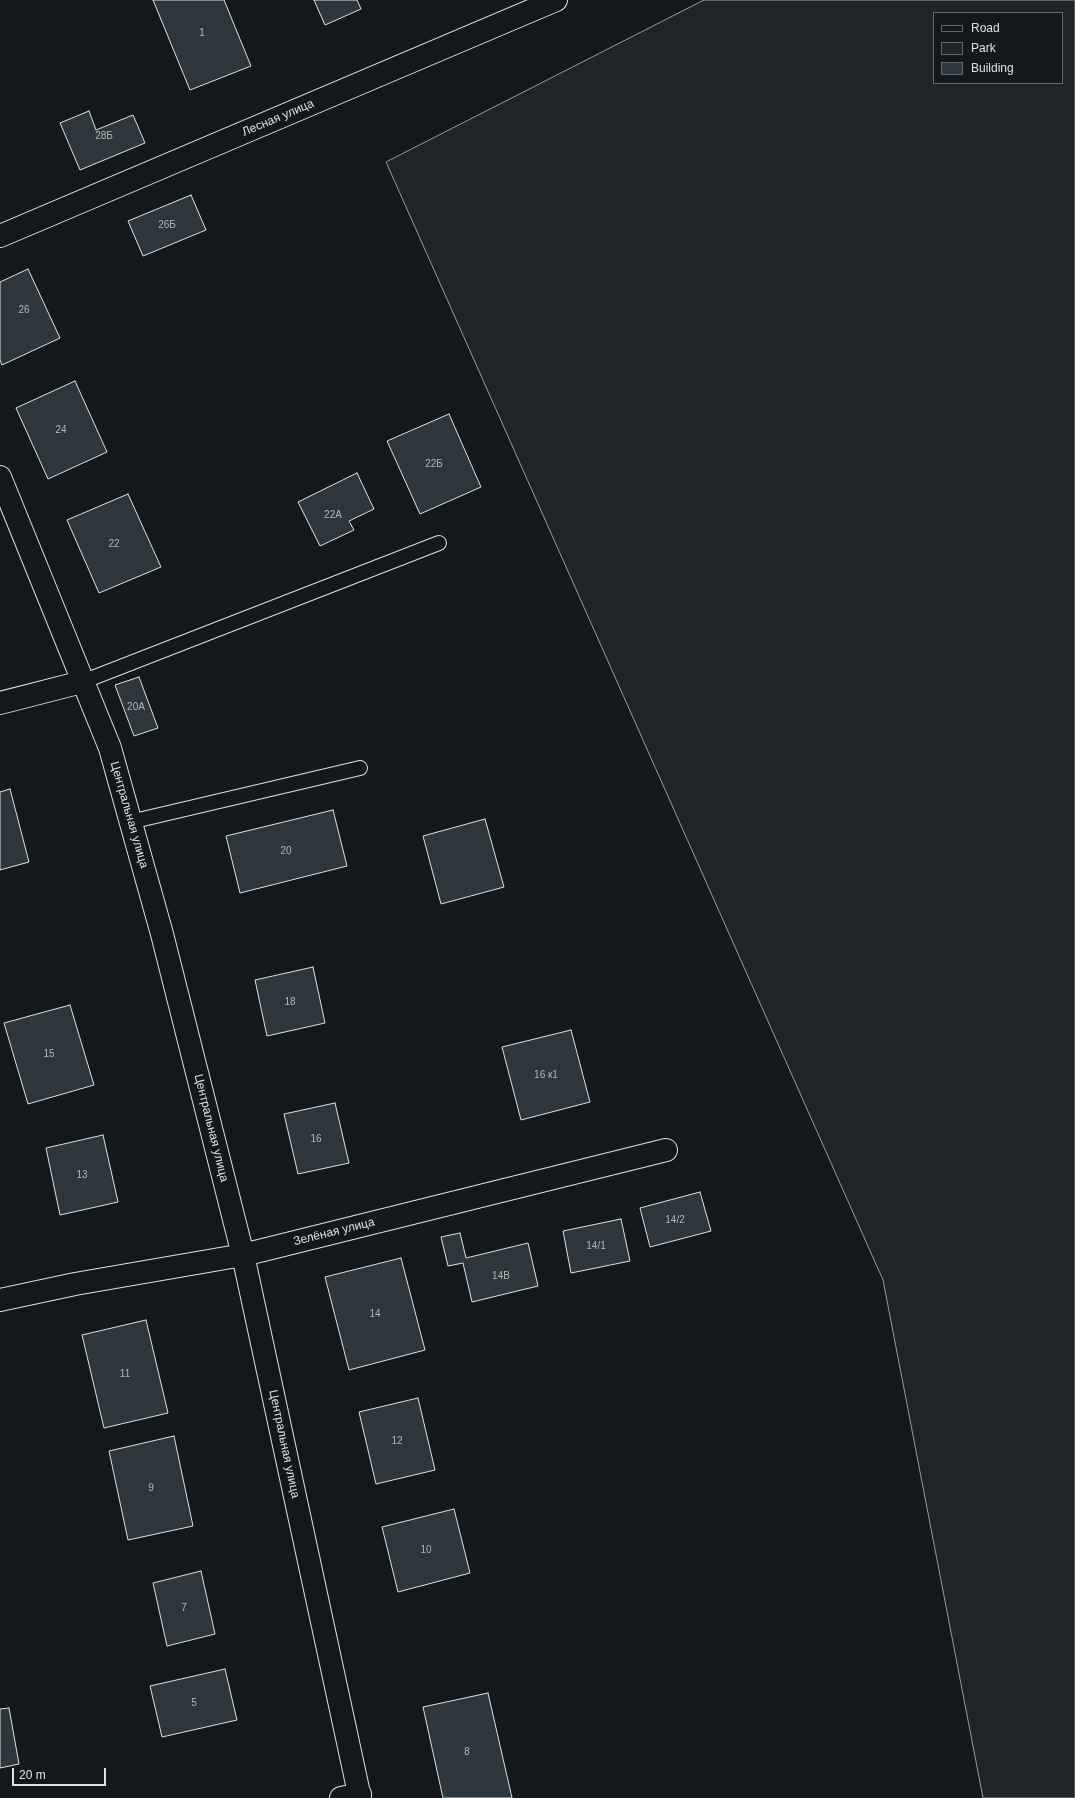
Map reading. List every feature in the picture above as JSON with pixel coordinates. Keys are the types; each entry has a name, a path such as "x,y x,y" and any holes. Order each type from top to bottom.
{"street":[{"name":"Лесная улица","path":"0,236 556,0"},
{"name":"Центральная улица","path":"0,477 48,592 82,682 110,748 162,934 243,1255 354,1797"},
{"path":"0,703 82,682"},
{"name":"Зелёная улица","path":"0,1300 75,1284 243,1255 666,1150"}],"lane":[{"path":"82,682 439,543"},
{"path":"130,822 360,768"}],"green space":[{"path":"704,0 1075,0 1075,1798 983,1798 883,1280 386,162"}],"building":[{"path":"153,0 224,0 251,66 190,90"},
{"path":"314,0 357,0 361,9 325,25"},
{"path":"89,111 96,130 133,115 145,143 80,170 60,123"},
{"path":"191,195 206,230 143,256 128,221"},
{"path":"28,269 60,338 2,365 0,360 0,282"},
{"path":"75,381 107,452 48,479 16,408"},
{"path":"449,414 481,487 420,514 387,441"},
{"path":"357,473 374,509 349,521 354,530 320,546 298,502"},
{"path":"128,494 161,567 99,593 67,520"},
{"path":"139,677 158,728 134,736 115,685"},
{"path":"10,789 29,862 0,870 0,792"},
{"path":"333,810 347,866 240,893 226,836"},
{"path":"485,819 504,887 441,904 423,836"},
{"path":"313,967 325,1023 267,1036 255,980"},
{"path":"70,1005 94,1085 28,1104 4,1023"},
{"path":"571,1030 590,1102 521,1120 502,1047"},
{"path":"335,1103 349,1163 298,1174 284,1114"},
{"path":"103,1135 118,1202 60,1215 46,1148"},
{"path":"700,1192 711,1231 650,1247 640,1208"},
{"path":"621,1219 630,1261 571,1273 563,1231"},
{"path":"460,1233 466,1258 528,1243 538,1286 472,1302 463,1263 448,1266 441,1237"},
{"path":"401,1258 425,1350 349,1370 325,1277"},
{"path":"146,1320 168,1413 104,1428 82,1335"},
{"path":"418,1398 435,1470 376,1484 359,1412"},
{"path":"174,1436 193,1526 128,1540 109,1451"},
{"path":"454,1509 470,1573 398,1592 382,1527"},
{"path":"201,1571 215,1634 167,1646 153,1583"},
{"path":"225,1669 237,1720 162,1737 150,1686"},
{"path":"488,1693 512,1798 443,1798 423,1707"},
{"path":"9,1708 19,1764 0,1768 0,1709"}]}
